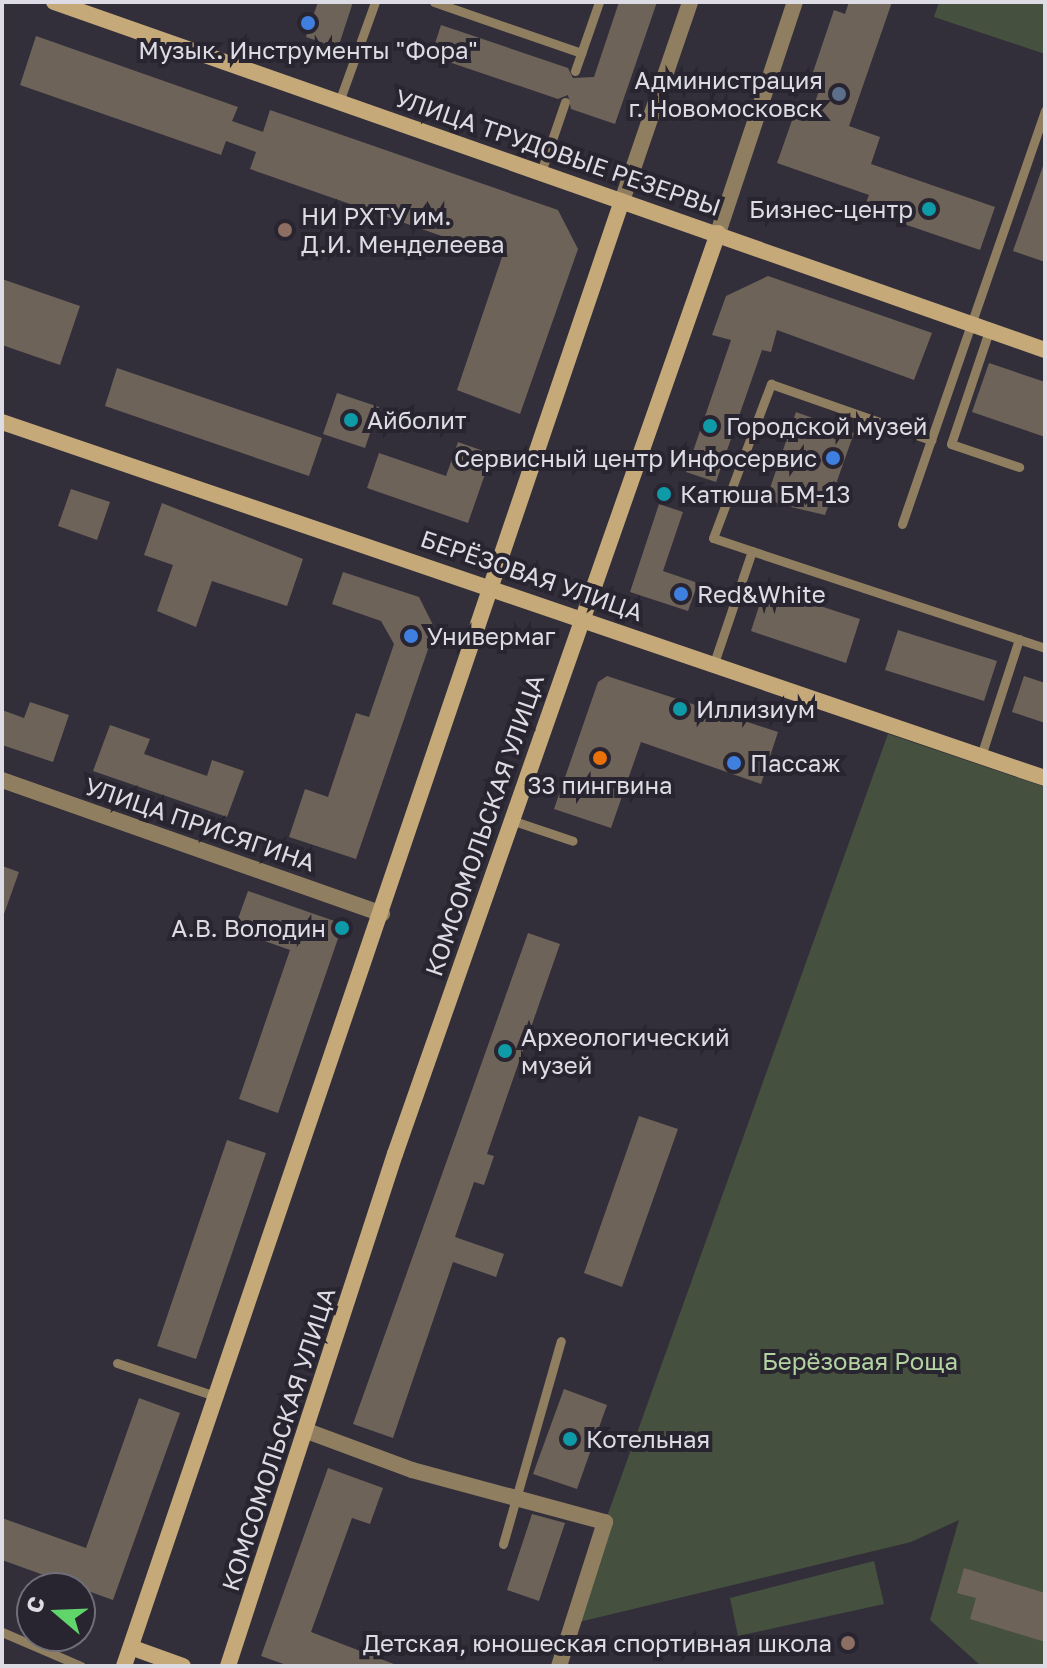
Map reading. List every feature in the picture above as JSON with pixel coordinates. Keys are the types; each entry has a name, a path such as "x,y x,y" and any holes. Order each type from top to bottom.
{"main road":[{"name":"УЛИЦА ТРУДОВЫЕ РЕЗЕРВЫ","path":"54,2 1045,350"},
{"path":"124,1666 133,1648 382,914 489,586 622,201"},
{"name":"КОМСОМОЛЬСКАЯ УЛИЦА","path":"228,1666 511,820 718,233"},
{"name":"БЕРЁЗОВАЯ УЛИЦА","path":"2,422 582,617 1045,778"},
{"path":"133,1648 183,1666"}],"street":[{"path":"622,201 690,2"},
{"name":"КОМСОМОЛЬСКАЯ УЛИЦА","path":"718,233 795,2"},
{"name":"УЛИЦА ПРИСЯГИНА","path":"2,780 382,914"},
{"path":"307,1431 515,1500 566,1507 605,1522 559,1666"}],"lane":[{"path":"339,102 375,2"},
{"path":"434,2 581,53"},
{"path":"575,71 599,2"},
{"path":"541,172 565,102"},
{"path":"902,524 1045,110"},
{"path":"989,331 951,444 1019,467"},
{"path":"931,440 771,384 713,538 1045,648"},
{"path":"714,663 752,551"},
{"path":"981,756 1019,639"},
{"path":"511,820 573,841"},
{"path":"503,1544 547,1408 561,1341"},
{"path":"117,1363 218,1397"},
{"path":"2,1632 81,1666"}],"green space":[{"path":"939,2 1045,2 1045,54 934,17"},
{"name":"Берёзовая Роща","path":"888,734 1045,787 1045,1666 981,1666 930,1620 959,1520 911,1542 579,1622 605,1522"},
{"path":"874,1561 884,1604 738,1636 730,1598"}],"building":[{"path":"318,2 353,2 338,48 306,37"},
{"path":"619,2 657,2 615,124 571,109 568,95 558,99 431,56 441,25 568,68 573,78 594,77"},
{"name":"Администрация г. Новомосковск","path":"849,2 892,2 849,126 880,137 871,164 995,207 980,250 863,210 869,195 777,163 796,109 811,114 823,79 812,75 834,10 845,14"},
{"path":"36,36 238,107 232,121 263,132 270,110 558,210 578,249 520,414 457,390 502,257 250,169 256,152 226,141 221,155 20,85"},
{"path":"1045,167 1045,262 1013,251"},
{"path":"768,276 932,333 914,380 777,330 771,352 762,350 716,482 686,472 731,340 712,335 726,296"},
{"path":"2,279 80,306 60,365 2,345"},
{"path":"989,363 1045,382 1045,437 972,412"},
{"path":"117,368 322,438 309,476 105,406"},
{"name":"Айболит","path":"337,393 379,407 365,448 323,434"},
{"path":"796,412 854,433 825,515 778,504 768,494"},
{"path":"458,442 492,454 468,523 367,488 379,453 446,476"},
{"path":"71,489 110,502 97,540 58,526"},
{"path":"162,503 303,559 287,606 212,581 196,627 157,611 173,565 144,555"},
{"path":"659,504 683,512 663,571 698,583 688,611 630,592"},
{"path":"343,572 419,597 435,629 356,859 289,837 305,789 328,797 356,713 369,717 394,644 381,621 332,604"},
{"path":"765,588 860,619 846,663 751,631"},
{"path":"898,630 997,661 984,701 885,670"},
{"name":"Пассаж","path":"607,676 778,732 761,784 641,742 611,828 554,809 598,682"},
{"path":"1024,676 1045,683 1045,723 1012,712"},
{"path":"30,702 69,715 53,762 2,745 2,710 24,718"},
{"path":"110,725 150,739 144,754 207,776 212,760 244,771 227,817 93,771"},
{"path":"2,866 19,872 4,914 2,914"},
{"path":"248,891 343,924 278,1113 239,1099 290,950 234,930"},
{"path":"528,933 560,944 487,1154 494,1156 484,1185 474,1182 455,1237 504,1254 496,1277 453,1262 393,1438 353,1424"},
{"path":"639,1116 678,1129 622,1287 584,1273"},
{"path":"227,1140 266,1153 196,1359 157,1346"},
{"name":"Котельная","path":"564,1389 607,1405 577,1489 533,1474"},
{"path":"139,1398 180,1413 113,1600 96,1594 96,1572 35,1572 2,1560 2,1518 86,1548"},
{"path":"328,1468 383,1488 370,1524 352,1518 311,1632 399,1666 289,1666 261,1656"},
{"path":"532,1514 565,1523 539,1601 507,1590"},
{"path":"964,1568 1045,1593 1045,1642 970,1619 976,1598 957,1593"}],"place":[{"name":"Музык. Инструменты \"Фора\"","path":"308,23"},
{"name":"Администрация г. Новомосковск","path":"839,94"},
{"name":"Бизнес-центр","path":"929,209"},
{"name":"НИ РХТУ им. Д.И. Менделеева","path":"285,230"},
{"name":"Айболит","path":"351,420"},
{"name":"Городской музей","path":"710,426"},
{"name":"Сервисный центр Инфосервис","path":"833,458"},
{"name":"Катюша БМ-13","path":"664,494"},
{"name":"Red&White","path":"681,594"},
{"name":"Универмаг","path":"411,636"},
{"name":"Иллизиум","path":"680,709"},
{"name":"33 пингвина","path":"600,758"},
{"name":"Пассаж","path":"734,763"},
{"name":"А.В. Володин","path":"342,928"},
{"name":"Археологический музей","path":"505,1051"},
{"name":"Котельная","path":"570,1439"},
{"name":"Детская, юношеская спортивная школа","path":"848,1643"}]}
